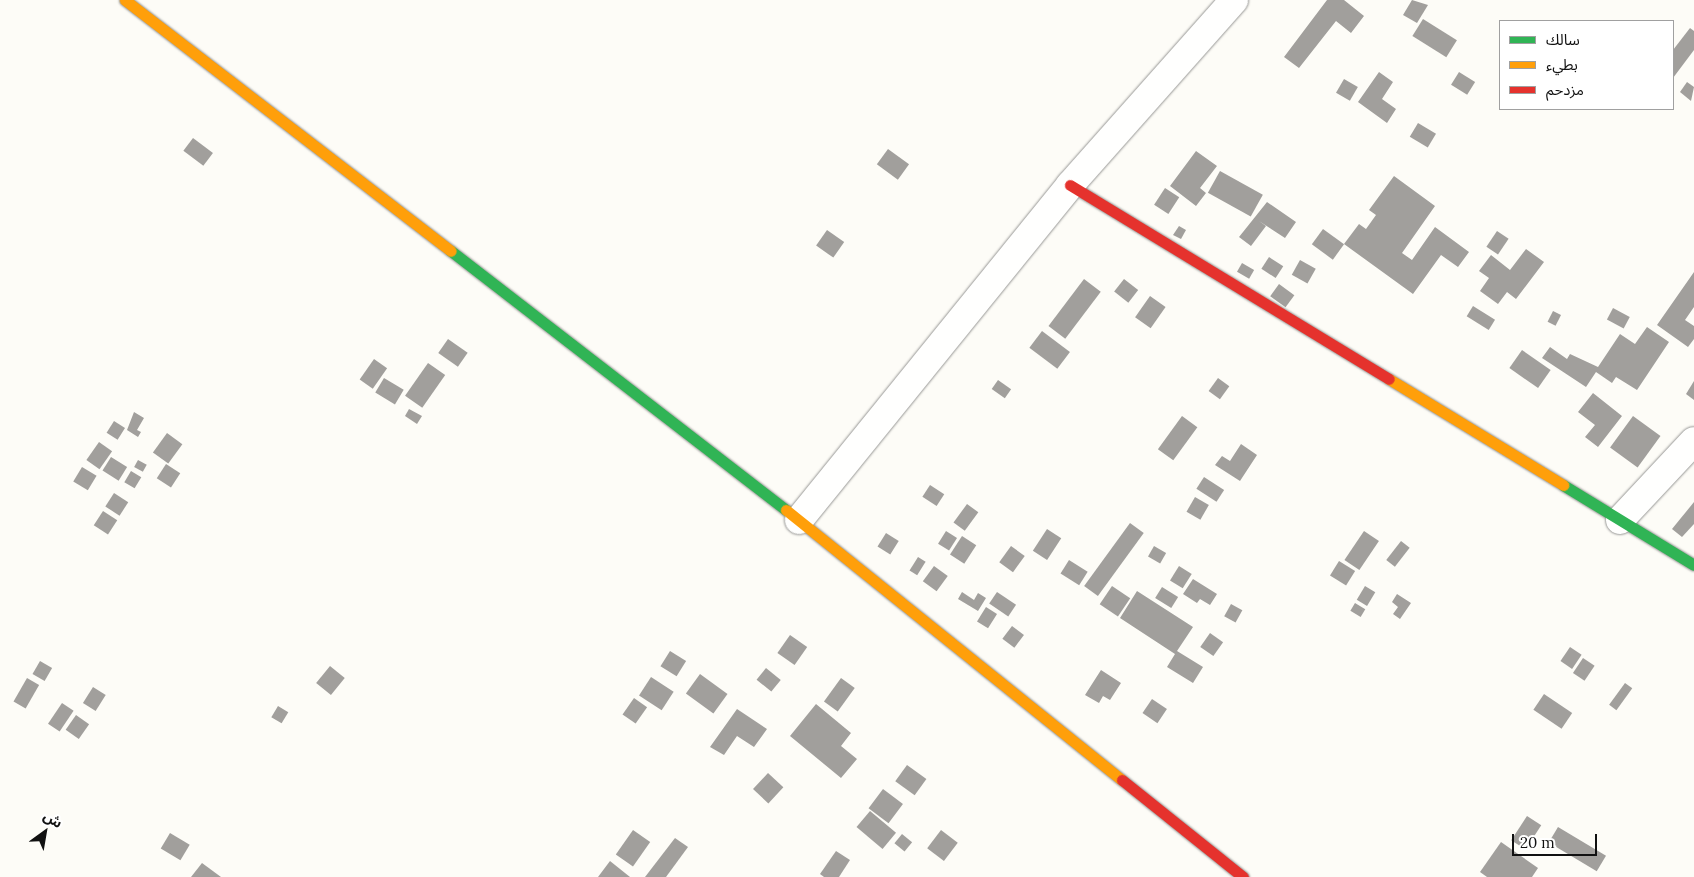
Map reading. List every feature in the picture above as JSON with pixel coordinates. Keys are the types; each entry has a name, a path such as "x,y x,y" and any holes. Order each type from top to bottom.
{"street":[{"path":"125,0 799,520 1243,877"},
{"path":"799,520 1070,185 1234,0"},
{"path":"1070,185 1694,565"},
{"path":"1620,520 1694,441"}],"building":[{"path":"1327,0 1344,0 1364,16 1351,33 1336,21 1299,68 1284,57"},
{"path":"1412,0 1428,5 1417,23 1403,15"},
{"path":"1423,19 1457,40 1446,57 1412,36"},
{"path":"1690,28 1694,31 1694,50 1674,77 1674,49"},
{"path":"1379,72 1393,82 1382,99 1396,109 1387,123 1358,102"},
{"path":"1459,72 1475,82 1467,95 1451,85"},
{"path":"1344,79 1358,87 1350,101 1336,93"},
{"path":"1687,82 1694,87 1691,101 1680,92"},
{"path":"1418,123 1436,134 1428,148 1410,137"},
{"path":"193,138 213,153 203,166 183,151"},
{"path":"888,149 909,164 898,180 877,164"},
{"path":"1196,151 1217,166 1200,188 1206,193 1196,206 1170,186"},
{"path":"1220,171 1263,195 1251,217 1208,193"},
{"path":"1394,176 1435,206 1402,253 1412,260 1435,227 1469,252 1458,267 1441,255 1413,294 1344,244 1359,224 1366,229 1376,215 1369,210"},
{"path":"1165,188 1179,197 1168,214 1154,205"},
{"path":"1267,202 1296,222 1285,238 1259,221 1266,226 1251,246 1239,237"},
{"path":"1179,226 1186,230 1181,239 1173,235"},
{"path":"1323,229 1344,244 1333,260 1312,244"},
{"path":"827,230 844,242 833,258 816,246"},
{"path":"1497,231 1509,239 1498,255 1486,247"},
{"path":"1526,249 1544,262 1516,299 1507,292 1498,304 1480,291 1489,278 1479,271 1491,255 1510,270"},
{"path":"1269,257 1283,266 1276,278 1261,269"},
{"path":"1300,260 1316,269 1308,284 1292,275"},
{"path":"1242,263 1254,270 1249,279 1237,272"},
{"path":"1694,272 1694,307 1685,320 1694,326 1694,339 1688,347 1657,325"},
{"path":"1084,279 1101,292 1065,339 1048,326"},
{"path":"1124,279 1138,290 1128,303 1114,292"},
{"path":"1279,284 1294,295 1286,307 1270,296"},
{"path":"1150,296 1166,307 1151,328 1135,317"},
{"path":"1473,306 1495,320 1489,330 1467,316"},
{"path":"1613,308 1630,317 1624,328 1607,319"},
{"path":"1553,311 1561,315 1556,326 1548,322"},
{"path":"1647,327 1669,342 1637,390 1616,377 1612,383 1596,372 1586,387 1542,358 1550,347 1567,359 1570,354 1598,367 1620,334 1635,344"},
{"path":"1042,331 1070,352 1057,369 1029,348"},
{"path":"448,339 468,353 458,367 438,353"},
{"path":"1522,350 1551,370 1538,388 1509,368"},
{"path":"374,359 387,368 373,389 360,379"},
{"path":"428,363 445,375 422,408 405,396"},
{"path":"384,378 404,390 395,404 375,393"},
{"path":"1218,378 1229,386 1220,399 1209,391"},
{"path":"998,380 1011,389 1005,398 992,389"},
{"path":"1694,381 1694,400 1686,394"},
{"path":"1593,393 1622,416 1598,447 1585,437 1595,425 1578,412"},
{"path":"409,409 422,416 417,424 405,416"},
{"path":"134,412 144,418 137,430 141,432 138,437 127,430"},
{"path":"1182,416 1197,427 1173,460 1158,449"},
{"path":"1633,416 1661,436 1638,468 1610,448"},
{"path":"114,421 125,428 118,440 107,433"},
{"path":"167,433 182,444 168,464 153,452"},
{"path":"99,442 112,451 99,469 86,460"},
{"path":"1241,444 1257,455 1240,481 1215,465 1222,456 1230,461"},
{"path":"111,457 127,467 119,481 103,471"},
{"path":"138,460 147,465 143,472 134,467"},
{"path":"166,464 180,473 171,488 157,478"},
{"path":"82,467 97,476 88,490 73,482"},
{"path":"131,471 141,477 135,488 124,482"},
{"path":"1204,477 1224,490 1217,502 1196,489"},
{"path":"930,485 944,494 937,506 922,497"},
{"path":"114,493 128,502 120,516 105,506"},
{"path":"1195,497 1209,505 1200,520 1186,512"},
{"path":"1694,502 1694,524 1682,537 1672,529"},
{"path":"967,504 978,512 965,531 953,523"},
{"path":"103,511 117,520 108,535 94,525"},
{"path":"1130,523 1144,533 1098,596 1084,586"},
{"path":"1047,529 1061,538 1047,560 1033,551"},
{"path":"946,531 957,538 949,551 938,544"},
{"path":"1364,531 1379,541 1359,570 1344,560"},
{"path":"886,533 899,541 890,555 878,547"},
{"path":"962,536 976,545 964,564 950,554"},
{"path":"1401,541 1410,548 1395,567 1386,560"},
{"path":"1011,546 1025,556 1013,572 999,562"},
{"path":"1154,546 1166,553 1160,563 1148,556"},
{"path":"918,557 926,562 917,575 910,571"},
{"path":"1069,560 1088,572 1079,585 1061,574"},
{"path":"1339,561 1355,571 1346,585 1330,575"},
{"path":"934,566 948,576 937,591 923,581"},
{"path":"1179,566 1192,574 1183,588 1170,580"},
{"path":"1193,579 1217,594 1210,605 1200,599 1197,603 1183,594"},
{"path":"1112,586 1130,598 1118,617 1100,604"},
{"path":"1365,586 1375,592 1367,606 1357,600"},
{"path":"1162,587 1178,597 1171,608 1155,598"},
{"path":"1137,591 1193,627 1177,651 1203,667 1193,683 1167,667 1175,654 1120,618"},
{"path":"962,592 974,600 978,593 986,598 978,611 958,599"},
{"path":"997,592 1016,605 1008,616 989,604"},
{"path":"1397,594 1411,603 1400,619 1393,614 1398,607 1392,602"},
{"path":"1355,603 1365,609 1361,617 1350,611"},
{"path":"1231,604 1242,610 1236,623 1224,616"},
{"path":"986,607 997,614 988,628 977,621"},
{"path":"1012,626 1024,635 1014,648 1002,639"},
{"path":"1210,633 1223,642 1213,656 1200,647"},
{"path":"790,635 807,647 795,665 777,653"},
{"path":"1570,647 1582,655 1572,669 1560,661"},
{"path":"670,651 686,661 677,676 660,666"},
{"path":"1583,658 1595,666 1585,681 1573,673"},
{"path":"40,661 52,668 45,681 32,674"},
{"path":"330,666 345,678 331,695 316,683"},
{"path":"766,668 781,680 771,692 757,680"},
{"path":"1101,670 1121,683 1110,700 1103,696 1099,703 1085,695"},
{"path":"700,674 728,694 713,713 686,693"},
{"path":"651,677 674,692 662,710 639,695"},
{"path":"27,678 39,685 26,708 14,701"},
{"path":"841,678 855,688 838,711 824,701"},
{"path":"1625,683 1632,688 1616,710 1609,705"},
{"path":"93,687 106,695 96,711 83,703"},
{"path":"1544,694 1572,713 1562,729 1533,710"},
{"path":"634,698 647,707 636,724 623,714"},
{"path":"1152,699 1167,709 1157,723 1142,713"},
{"path":"62,703 74,711 60,732 48,724"},
{"path":"816,704 851,733 841,746 857,759 841,778 790,736"},
{"path":"278,706 288,712 282,723 271,717"},
{"path":"737,709 767,729 754,747 737,736 724,755 710,747"},
{"path":"76,715 89,724 79,739 66,730"},
{"path":"907,765 926,779 915,795 895,781"},
{"path":"768,773 783,787 768,803 753,789"},
{"path":"883,789 903,804 889,823 869,808"},
{"path":"870,811 896,833 883,849 857,827"},
{"path":"1527,816 1541,825 1525,850 1511,840"},
{"path":"1558,827 1606,856 1597,871 1549,842"},
{"path":"633,830 650,842 633,867 616,855"},
{"path":"941,830 958,843 944,861 927,848"},
{"path":"170,833 190,845 180,860 161,848"},
{"path":"902,834 912,842 905,852 894,843"},
{"path":"675,838 688,847 666,877 645,877"},
{"path":"1501,842 1538,868 1532,877 1487,877 1480,872"},
{"path":"836,851 850,860 839,877 824,877 820,874"},
{"path":"610,861 630,877 598,877"},
{"path":"202,863 221,877 191,877"}],"traffic: fast":[{"path":"451,251 786,510"},
{"path":"1563,485 1694,565"}],"traffic: slow":[{"path":"125,0 451,251"},
{"path":"1389,379 1563,485"},
{"path":"786,510 1122,780"}],"traffic: jam":[{"path":"1070,185 1389,379"},
{"path":"1122,780 1243,877"}]}
